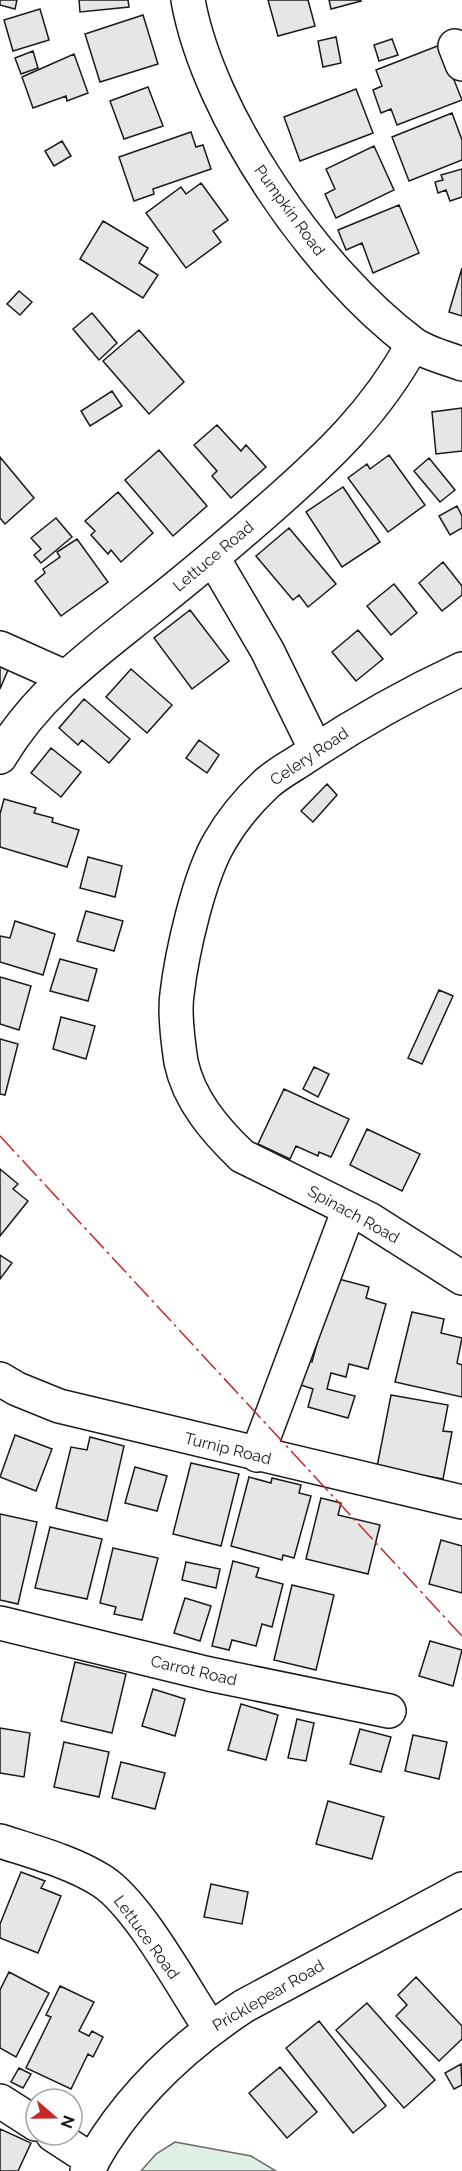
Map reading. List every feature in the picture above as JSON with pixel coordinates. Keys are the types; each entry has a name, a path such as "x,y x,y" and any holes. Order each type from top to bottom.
{"street":[{"name":"Pumpkin Road","path":"188,0 208,68 239,136 295,218 336,272 413,344 462,364"},
{"name":"Lettuce Road","path":"0,757 34,710 65,677 213,558 327,457 357,426 392,382 413,344"},
{"path":"213,558 267,650 316,750"},
{"path":"0,648 65,677"},
{"name":"Celery Road","path":"242,1156 198,1107 181,1063 176,995 193,918 219,842 239,812 267,783 316,750 413,692 462,669"},
{"name":"Spinach Road","path":"242,1156 369,1219 462,1278"},
{"path":"257,1455 349,1209"},
{"name":"Turnip Road","path":"0,1379 17,1389 58,1406 462,1502"},
{"name":"Carrot Road","path":"0,1623 209,1674 389,1712"},
{"name":"Lettuce Road","path":"0,1841 76,1868 103,1882 124,1900 210,2028"},
{"name":"Pricklepear Road","path":"90,2166 125,2113 152,2080 210,2028 244,2006 462,1888"},
{"path":"0,2101 24,2116"},
{"path":"67,2147 90,2166"}],"green space":[{"path":"175,2142 251,2156 276,2171 141,2171 156,2154"}],"building":[{"path":"0,0 17,0 15,9 0,5"},
{"path":"79,0 128,0 129,7 80,12"},
{"path":"268,0 308,0 315,26 278,36"},
{"path":"329,0 360,0 361,1 331,9"},
{"path":"40,9 49,40 13,51 4,20"},
{"path":"143,15 158,64 100,82 85,34"},
{"path":"336,37 341,63 323,67 318,41"},
{"path":"392,39 398,55 379,61 374,45"},
{"path":"440,45 462,100 397,125 391,109 381,113 373,90 382,86 376,70"},
{"path":"33,51 38,68 21,74 15,58"},
{"path":"74,54 88,93 67,101 66,96 33,108 22,77"},
{"path":"148,87 163,126 124,139 110,101"},
{"path":"356,89 373,133 300,161 284,117"},
{"path":"452,113 462,140 462,160 409,181 392,137"},
{"path":"191,132 196,147 203,145 211,169 153,189 154,194 134,201 119,157"},
{"path":"62,141 71,156 54,166 45,151"},
{"path":"374,146 394,190 336,218 325,194 335,189 326,169"},
{"path":"462,169 462,197 450,201 446,190 438,193 435,182 443,180 441,175"},
{"path":"201,183 228,220 213,231 221,242 186,268 146,213 181,187 186,194"},
{"path":"399,205 419,253 373,273 362,243 346,250 338,230"},
{"path":"103,221 148,248 139,263 158,275 143,298 80,259"},
{"path":"462,268 462,316 449,312"},
{"path":"19,291 32,302 20,315 7,304"},
{"path":"92,313 117,343 99,360 73,329"},
{"path":"139,330 184,382 149,414 103,361"},
{"path":"112,391 122,406 90,426 81,411"},
{"path":"462,408 462,451 436,454 432,412"},
{"path":"217,425 241,451 246,445 266,467 231,498 212,476 217,471 194,445"},
{"path":"159,450 207,506 173,536 125,480"},
{"path":"389,455 425,505 388,532 348,478 367,464 370,469"},
{"path":"0,457 34,498 5,524 0,518"},
{"path":"429,458 455,490 440,502 414,471"},
{"path":"343,487 380,542 342,567 306,512"},
{"path":"118,492 153,533 121,562 111,550 108,554 91,535 95,531 85,521"},
{"path":"457,506 462,516 462,528 450,535 439,516"},
{"path":"56,518 72,537 41,563 34,555 41,549 31,538"},
{"path":"289,528 336,584 308,607 299,595 293,600 256,556"},
{"path":"77,539 108,582 61,616 35,581 45,573 43,569 60,557 57,552"},
{"path":"443,562 462,586 462,595 442,611 419,583"},
{"path":"394,584 417,613 391,635 367,606"},
{"path":"190,610 229,661 192,689 154,638"},
{"path":"358,630 383,659 356,681 332,652"},
{"path":"0,666 8,670 0,689"},
{"path":"131,669 172,705 147,733 106,697"},
{"path":"84,699 130,739 109,763 82,740 78,745 59,728"},
{"path":"199,740 219,755 207,773 186,758"},
{"path":"51,748 81,772 61,797 31,773"},
{"path":"327,784 337,795 313,822 301,811"},
{"path":"4,799 36,808 34,813 53,818 52,822 79,830 67,867 0,847 0,814"},
{"path":"88,857 122,866 115,897 80,888"},
{"path":"86,911 123,921 114,951 77,941"},
{"path":"15,921 55,934 43,975 0,962 0,936 10,938"},
{"path":"60,959 97,969 88,1001 50,991"},
{"path":"0,977 31,986 19,1030 0,1024"},
{"path":"439,990 453,996 422,1064 408,1058"},
{"path":"61,1017 95,1026 86,1059 53,1049"},
{"path":"0,1039 18,1044 5,1095 0,1094"},
{"path":"314,1067 329,1074 318,1097 303,1089"},
{"path":"284,1089 349,1119 331,1157 319,1152 318,1156 296,1146 290,1159 258,1144"},
{"path":"367,1129 420,1154 402,1191 350,1165"},
{"path":"0,1169 18,1184 13,1189 28,1201 0,1236"},
{"path":"0,1255 12,1263 0,1279"},
{"path":"335,1278 369,1287 366,1298 386,1304 368,1369 349,1364 346,1377 331,1373 327,1389 355,1396 348,1418 308,1407 313,1389 301,1385 308,1360 312,1362"},
{"path":"412,1312 444,1319 441,1333 462,1338 457,1363 462,1365 462,1397 395,1382"},
{"path":"391,1395 448,1405 443,1431 452,1432 443,1479 377,1467"},
{"path":"15,1435 52,1449 36,1491 0,1477"},
{"path":"90,1437 124,1446 107,1521 56,1508 71,1447 87,1450"},
{"path":"191,1463 239,1474 221,1546 173,1534"},
{"path":"135,1467 167,1476 157,1511 125,1503"},
{"path":"249,1477 271,1483 272,1478 301,1485 299,1493 311,1496 294,1558 283,1555 282,1560 231,1546"},
{"path":"321,1498 341,1503 338,1515 380,1525 368,1574 306,1559"},
{"path":"0,1514 37,1522 18,1604 0,1600"},
{"path":"50,1527 102,1539 87,1599 35,1588"},
{"path":"441,1540 462,1546 462,1593 429,1584"},
{"path":"113,1548 158,1558 142,1620 114,1614 116,1607 100,1603"},
{"path":"233,1561 259,1568 256,1577 283,1584 272,1627 262,1624 256,1646 232,1640 229,1650 212,1646"},
{"path":"186,1562 220,1569 216,1588 182,1580"},
{"path":"292,1585 334,1595 316,1670 274,1660"},
{"path":"185,1598 211,1606 200,1641 174,1633"},
{"path":"430,1641 462,1650 453,1686 419,1676"},
{"path":"75,1662 126,1674 112,1733 61,1721"},
{"path":"153,1689 185,1699 175,1736 142,1726"},
{"path":"241,1704 278,1715 266,1760 228,1750"},
{"path":"297,1719 314,1723 306,1761 288,1758"},
{"path":"0,1728 30,1733 24,1777 0,1773"},
{"path":"360,1729 391,1737 381,1772 350,1764"},
{"path":"413,1735 447,1742 439,1779 405,1771"},
{"path":"64,1742 109,1752 99,1797 54,1787"},
{"path":"121,1762 165,1773 155,1809 112,1798"},
{"path":"328,1801 384,1817 372,1859 316,1844"},
{"path":"21,1872 45,1881 41,1888 61,1896 38,1953 0,1938 0,1924"},
{"path":"211,1884 248,1892 242,1924 204,1917"},
{"path":"9,1972 49,1993 16,2057 0,2048 0,1990"},
{"path":"416,1977 462,2026 462,2039 439,2061 396,2016 407,2005 398,1995"},
{"path":"60,1986 94,2002 79,2031 89,2036 92,2031 103,2037 93,2057 88,2054 72,2087 67,2087 26,2068 51,2017 46,2015"},
{"path":"367,2003 435,2080 404,2108 336,2030"},
{"path":"319,2021 386,2106 353,2133 286,2048"},
{"path":"461,2064 462,2085 454,2089 445,2073"},
{"path":"280,2067 317,2112 287,2138 249,2093"},
{"path":"19,2068 31,2074 23,2088 11,2082"},
{"path":"0,2129 24,2140 24,2147 29,2147 18,2171 0,2171"}],"power":[{"path":"0,1136 462,1636"}]}
